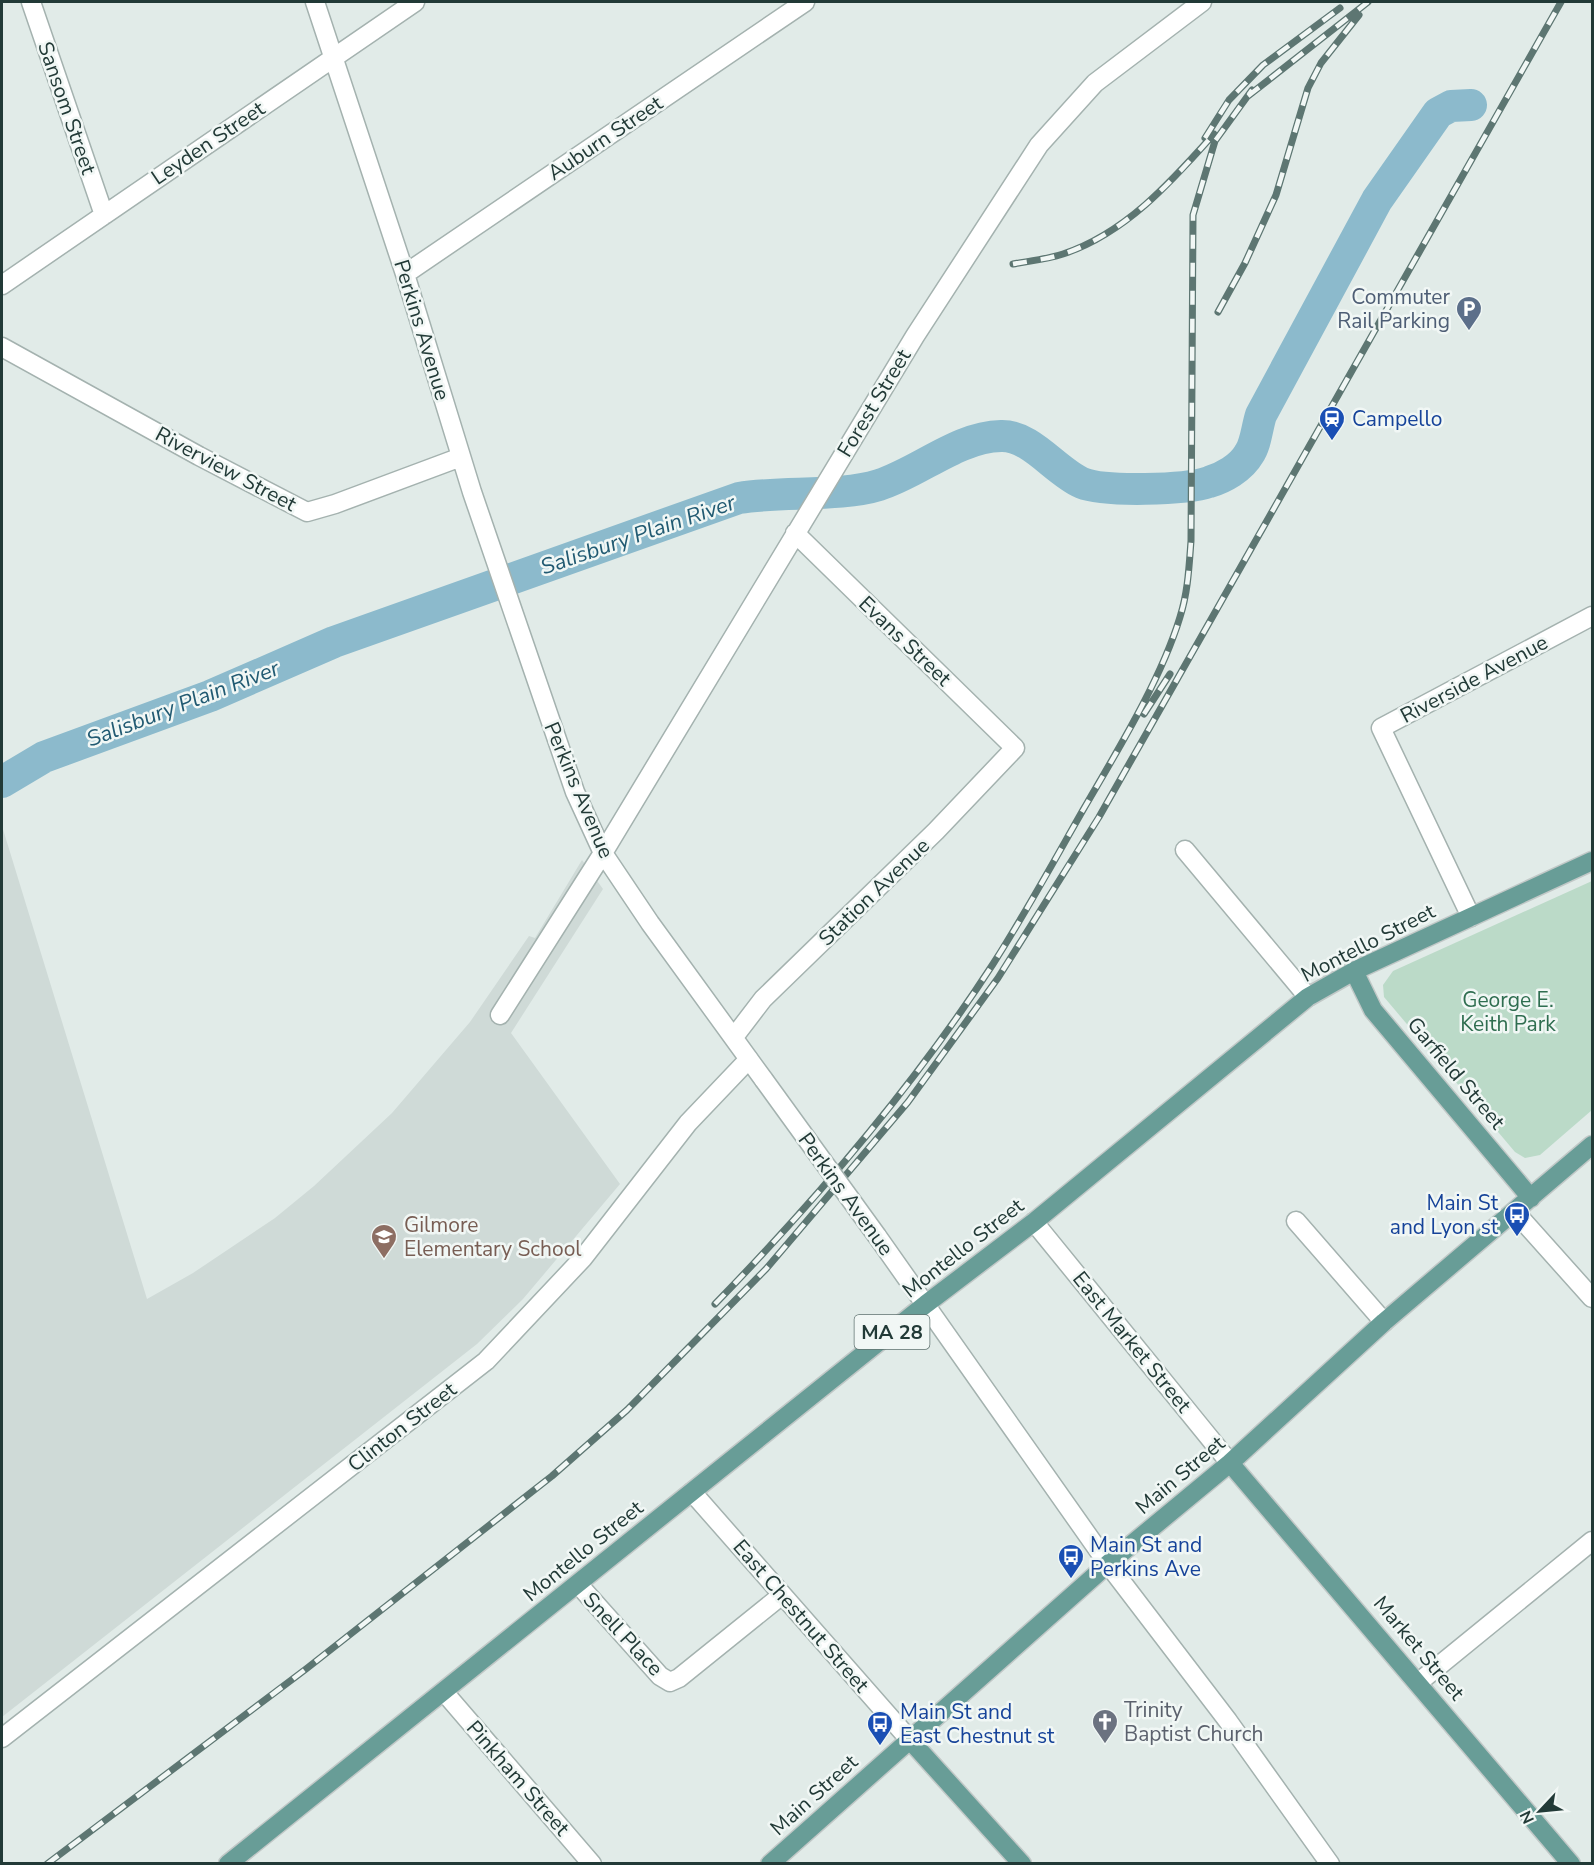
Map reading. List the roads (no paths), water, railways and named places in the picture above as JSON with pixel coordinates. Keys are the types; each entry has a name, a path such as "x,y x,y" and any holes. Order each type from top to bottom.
{"main road":[{"name":"Montello Street","path":"228,1863 926,1304 1034,1222 1308,997 1354,971 1593,861"},
{"name":"Garfield Street","path":"1354,971 1373,1010 1532,1198"},
{"name":"Main Street","path":"770,1863 1108,1564 1230,1463 1384,1323 1593,1145"},
{"name":"Market Street","path":"1230,1463 1571,1863"},
{"path":"909,1739 1022,1863"}],"street":[{"name":"Sansom Street","path":"31,2 104,215"},
{"name":"Perkins Avenue","path":"315,2 405,274 509,601 575,792 603,853 650,923 878,1236 1108,1564 1228,1721 1330,1863"},
{"name":"Leyden Street","path":"2,285 415,2"},
{"name":"Auburn Street","path":"405,274 805,2"},
{"name":"Forest Street","path":"500,1015 603,853 915,336 1039,145 1095,83 1182,7 1202,2"},
{"name":"Riverview Street","path":"2,346 199,456 308,512 461,456"},
{"name":"Evans Street","path":"795,533 1015,748"},
{"name":"Riverside Avenue","path":"1471,917 1381,728 1593,616"},
{"name":"Station Avenue","path":"734,1037 763,999 936,831 1015,748"},
{"path":"1185,850 1308,997"},
{"name":"Clinton Street","path":"2,1738 486,1361 583,1258 688,1123 749,1059"},
{"path":"1515,1212 1593,1298"},
{"path":"1296,1221 1384,1323"},
{"name":"East Market Street","path":"1034,1222 1230,1463"},
{"name":"East Chestnut Street","path":"692,1492 909,1739"},
{"path":"1419,1682 1593,1541"},
{"name":"Snell Place","path":"578,1584 660,1676 670,1682 679,1678 782,1595"},
{"name":"Pinkham Street","path":"444,1692 592,1863"}],"waterway":[{"name":"Salisbury Plain River","path":"2,782 44,757 210,696 334,642 739,498 864,489 894,479 969,442 1001,436 1023,441 1072,477 1093,486 1126,489 1183,487 1220,478 1246,459 1255,440 1261,415 1377,200 1438,113 1451,106 1471,105"}],"railway":[{"path":"1248,96 1368,2"},
{"path":"47,1864 306,1669 552,1476 627,1410 766,1269 908,1102 998,978 1099,817 1561,2"},
{"path":"1205,138 1229,100 1263,65 1340,8"},
{"path":"1218,312 1245,263 1276,195 1308,88 1321,63 1359,15"},
{"path":"715,1304 827,1183 897,1098 963,1009 1005,945 1150,691 1172,641 1183,608 1188,579 1191,541 1193,215 1215,141 1252,90"},
{"path":"1013,264 1063,254 1107,233 1164,188 1214,134"},
{"path":"1144,714 1170,674"}],"place":[{"name":"Commuter Rail Parking","path":"1469,332"},
{"name":"Campello","path":"1332,442"},
{"name":"Main St and Lyon st","path":"1517,1238"},
{"name":"Gilmore Elementary School","path":"384,1260"},
{"name":"Main St and Perkins Ave","path":"1071,1580"},
{"name":"Trinity Baptist Church","path":"1105,1745"},
{"name":"Main St and East Chestnut st","path":"880,1747"}],"park label":[{"name":"George E. Keith Park","path":"1508,1012"}]}
